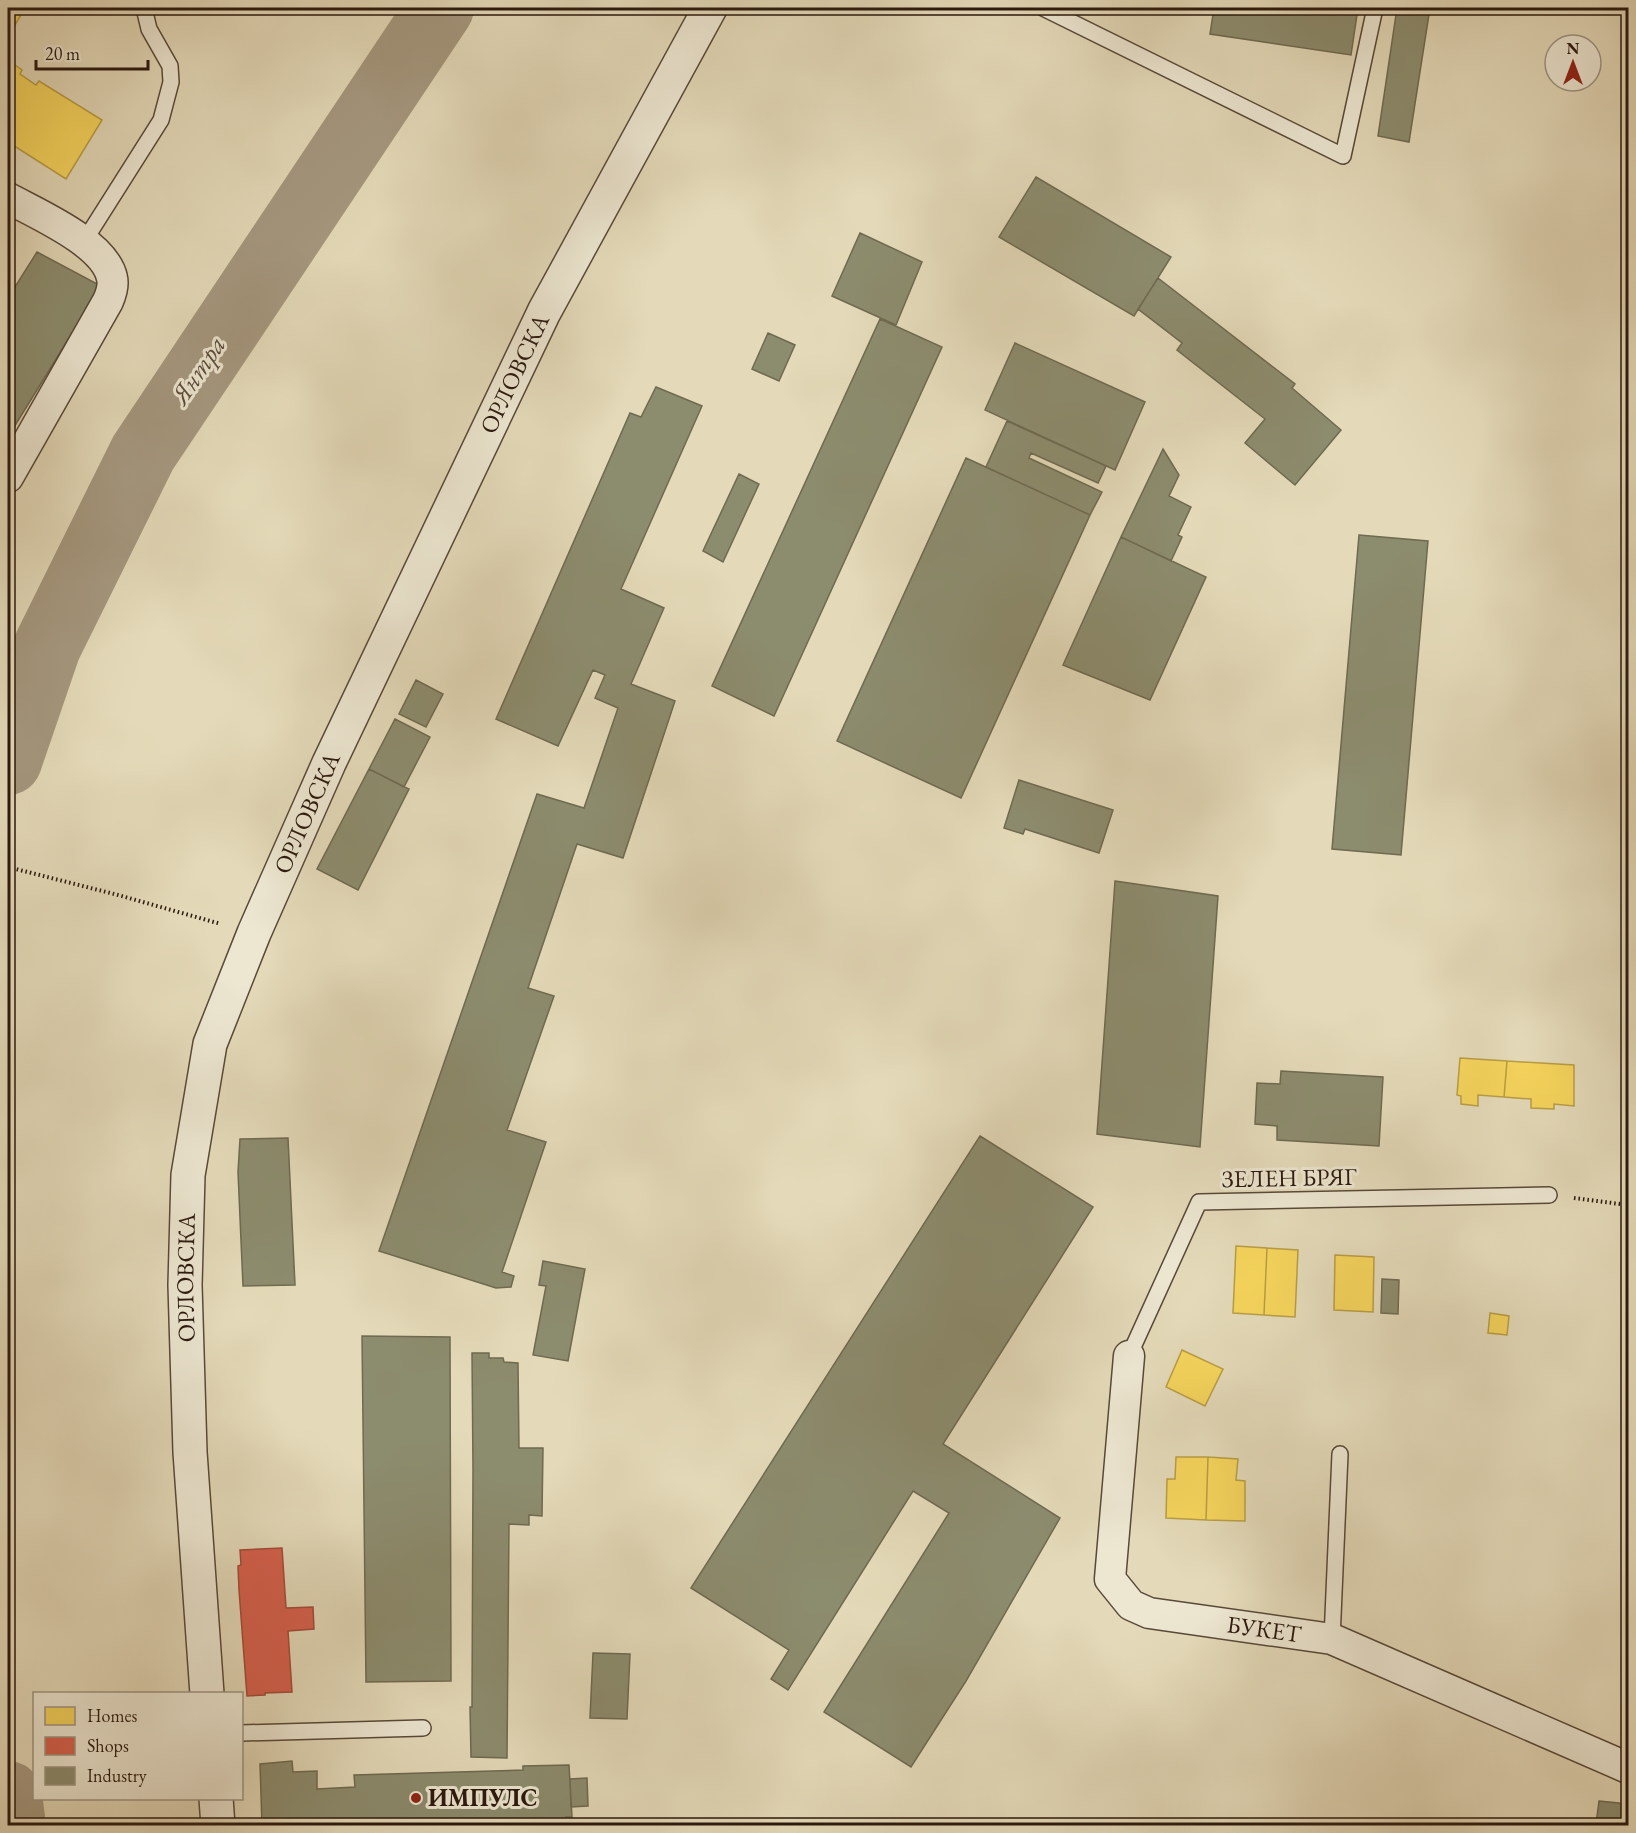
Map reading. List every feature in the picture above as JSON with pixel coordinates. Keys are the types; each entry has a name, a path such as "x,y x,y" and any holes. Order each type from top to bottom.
{"street":[{"name":"ОРЛОВСКА","path":"207,1692 190,1452 185,1285 188,1175 210,1044 254,933 328,763 544,312 710,8"},
{"path":"8,198 85,240 106,266 112,278 112,291 108,300 8,477"},
{"name":"БУКЕТ","path":"1128,1356 1110,1579 1131,1605 1149,1613 1332,1640 1629,1768"},
{"path":"216,1800 218,1826"}],"lane":[{"path":"85,240 161,120 171,82 170,66 148,29 144,8"},
{"path":"1043,8 1343,156 1375,8"},
{"name":"ЗЕЛЕН БРЯГ","path":"1128,1356 1199,1202 1549,1195"},
{"path":"1332,1640 1340,1454"},
{"path":"243,1733 423,1728"}],"path":[{"path":"8,867 254,933"},
{"path":"1549,1195 1629,1205"}],"building: Homes":[{"path":"8,8 25,8 8,37"},
{"path":"8,60 22,70 20,74 36,85 39,81 102,120 66,179 8,142"},
{"path":"1460,1058 1507,1061 1504,1097 1478,1095 1478,1106 1461,1104 1461,1096 1457,1095"},
{"path":"1507,1061 1574,1065 1574,1106 1554,1104 1554,1109 1531,1108 1531,1099 1504,1097"},
{"path":"1236,1246 1267,1248 1264,1315 1233,1313"},
{"path":"1267,1248 1298,1250 1295,1317 1264,1315"},
{"path":"1335,1255 1374,1257 1373,1312 1334,1310"},
{"path":"1490,1313 1509,1316 1507,1335 1488,1333"},
{"path":"1182,1350 1223,1369 1205,1406 1166,1387"},
{"path":"1176,1457 1208,1457 1206,1520 1166,1518 1167,1479 1175,1479"},
{"path":"1208,1457 1238,1459 1236,1480 1245,1481 1245,1521 1206,1520"}],"building: Shops":[{"path":"282,1548 286,1608 313,1607 314,1629 288,1631 292,1692 247,1696 239,1590 240,1550"},
{"path":"387,1821 430,1821 430,1826 387,1826"}],"building: Industry":[{"path":"1214,8 1358,8 1351,55 1210,34"},
{"path":"1397,8 1430,8 1409,142 1378,136"},
{"path":"1036,177 1171,257 1134,316 999,237"},
{"path":"860,233 922,262 896,325 832,296"},
{"path":"37,252 101,286 8,437 8,298"},
{"path":"1158,278 1295,384 1292,388 1341,430 1295,485 1245,443 1265,419 1177,350 1182,343 1138,309"},
{"path":"880,319 942,347 774,716 712,686"},
{"path":"768,333 795,345 779,381 752,369"},
{"path":"1015,343 1145,402 1115,470 985,410"},
{"path":"656,387 702,406 621,589 664,608 631,684 675,701 623,858 577,844 528,988 554,996 507,1130 546,1142 502,1272 514,1276 511,1287 496,1288 379,1251 537,794 584,808 618,708 595,698 605,675 593,670 558,746 496,719 630,413 641,417"},
{"path":"1007,421 1106,466 1098,483 1031,453 1029,458 1102,492 1090,515 986,467"},
{"path":"1163,449 1179,475 1169,496 1191,507 1178,535 1182,537 1171,561 1121,537"},
{"path":"966,458 1090,515 961,798 837,741"},
{"path":"739,474 759,484 723,562 703,551"},
{"path":"1359,535 1428,541 1401,855 1332,849"},
{"path":"1121,537 1206,577 1150,700 1063,665"},
{"path":"416,680 443,694 426,727 399,714"},
{"path":"395,719 430,737 404,787 369,769"},
{"path":"369,769 409,789 358,890 317,869"},
{"path":"1019,780 1113,810 1099,853 1025,829 1023,834 1004,828"},
{"path":"1115,881 1218,896 1200,1147 1097,1134"},
{"path":"1281,1071 1383,1077 1379,1146 1277,1140 1277,1126 1255,1124 1257,1083 1280,1084"},
{"path":"980,1136 1093,1207 943,1444 1060,1518 966,1681 911,1767 824,1712 949,1513 913,1491 788,1690 771,1679 789,1650 691,1588"},
{"path":"288,1138 295,1285 243,1286 238,1172 240,1139"},
{"path":"543,1261 585,1269 568,1361 533,1355 546,1286 539,1285"},
{"path":"1382,1279 1399,1280 1398,1314 1381,1313"},
{"path":"362,1336 450,1337 451,1681 366,1682"},
{"path":"472,1353 489,1353 489,1358 503,1358 504,1362 518,1363 519,1448 543,1448 542,1516 529,1515 529,1525 509,1524 507,1758 471,1757"},
{"path":"593,1653 630,1654 627,1719 590,1718"},
{"name":"ИМПУЛС","path":"292,1761 293,1772 317,1771 317,1789 355,1787 354,1775 523,1770 523,1766 569,1765 572,1817 566,1817 566,1826 462,1826 462,1820 355,1823 356,1826 262,1826 260,1764"},
{"path":"587,1778 588,1806 571,1807 570,1779"},
{"path":"1599,1801 1628,1804 1628,1826 1596,1824"},
{"path":"1599,1801 1628,1804 1628,1826 1583,1826 1584,1823 1596,1824"},
{"path":"1584,1823 1596,1824 1609,1826 1583,1826"}],"waterway":[{"name":"Янтра","path":"8,761 47,647 143,453 440,8"},
{"name":"Янтра","path":"8,1795 12,1826"}],"place":[{"name":"ИМПУЛС","path":"416,1798"}]}
